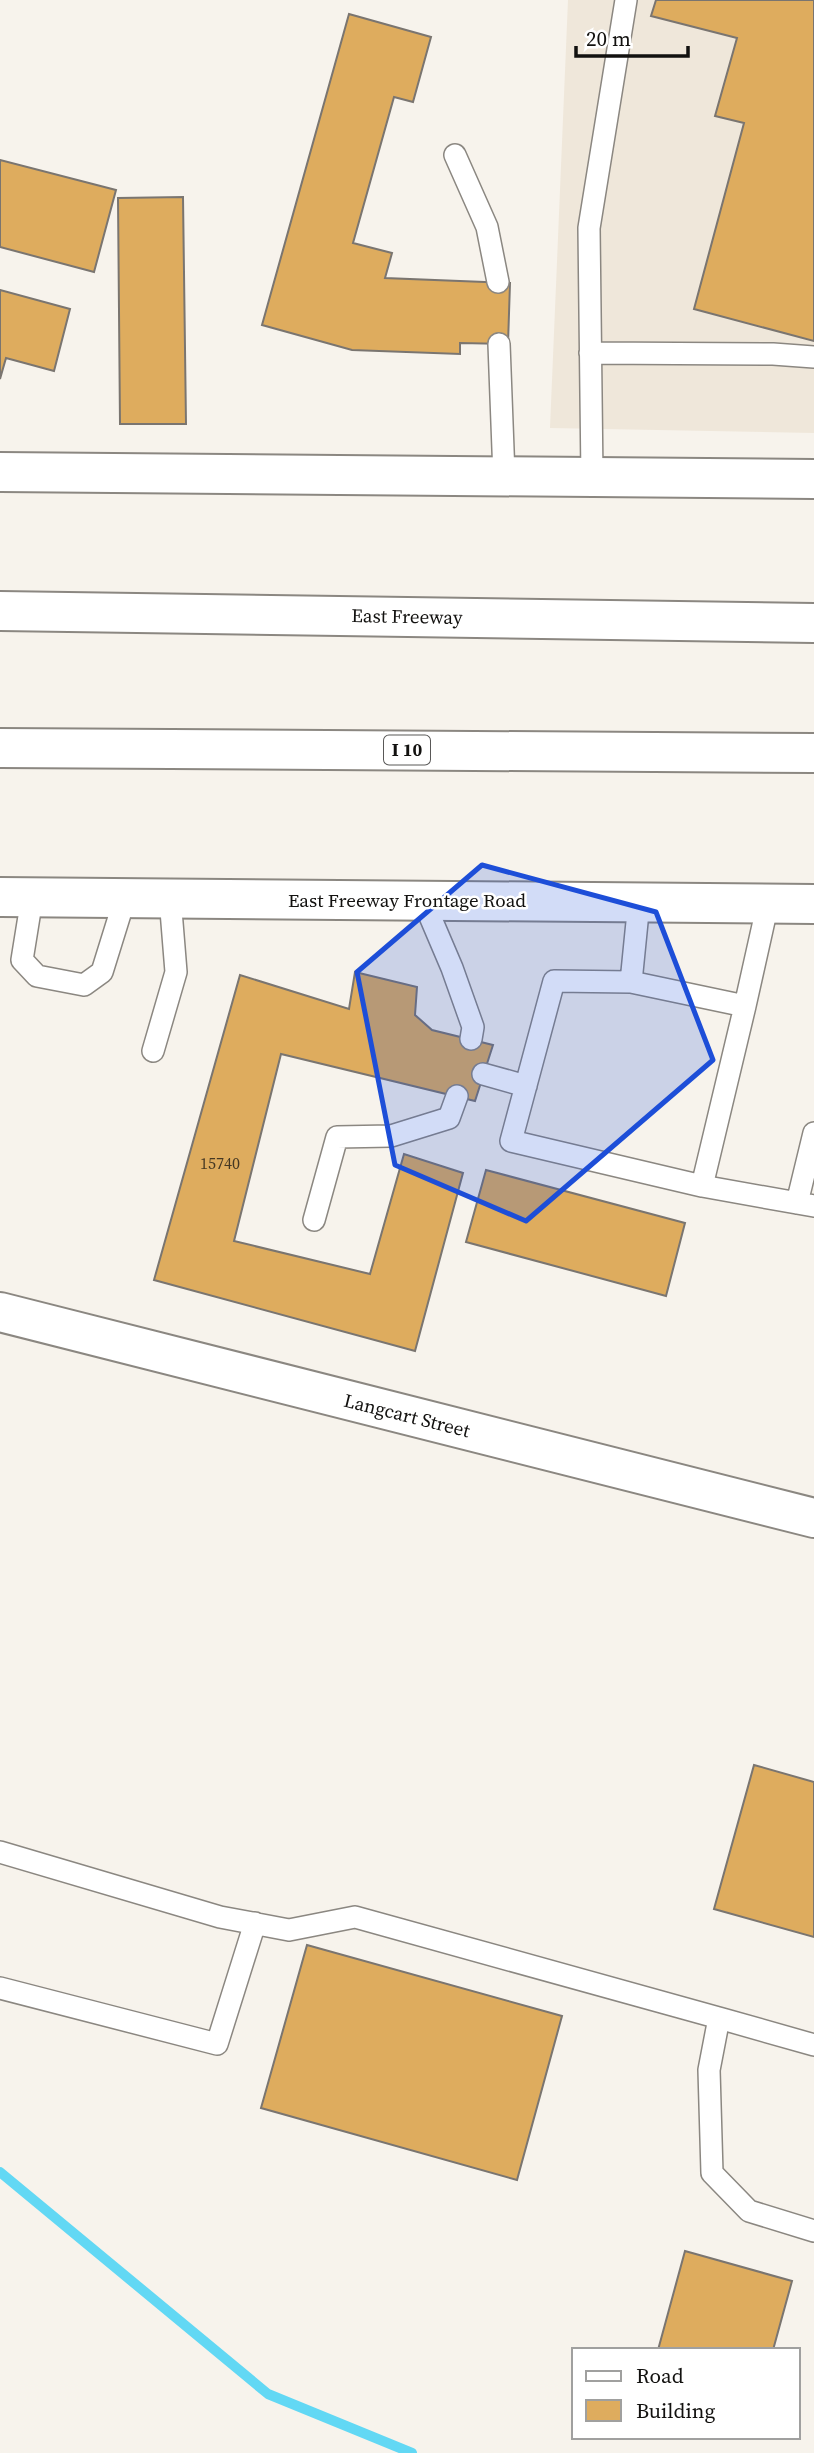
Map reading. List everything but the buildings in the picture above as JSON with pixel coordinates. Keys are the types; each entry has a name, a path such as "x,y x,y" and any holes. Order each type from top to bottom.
{"main road":[{"path":"0,472 814,479"},
{"path":"0,591 91,611"},
{"name":"East Freeway","path":"0,611 814,623"},
{"name":"I 10","path":"0,748 814,753"},
{"name":"East Freeway Frontage Road","path":"16,897 814,904"},
{"name":"Langcart Street","path":"0,1312 814,1518"}],"lane":[{"path":"592,477 589,228 626,0"},
{"path":"455,155 487,227 498,282"},
{"path":"499,344 504,476"},
{"path":"590,353 774,354 814,357"},
{"path":"16,897 22,960 37,976 84,985 102,972 125,898"},
{"path":"153,1051 176,972 170,898"},
{"path":"423,900 473,1027 471,1039"},
{"path":"631,982 639,902"},
{"path":"702,1186 768,903"},
{"path":"745,1006 631,982 554,981 511,1141 702,1186 806,1204 814,1133"},
{"path":"483,1074 526,1086"},
{"path":"314,1220 337,1137 391,1136 449,1118 457,1096"},
{"path":"0,1852 220,1917 289,1930 355,1917 814,2045"},
{"path":"0,1988 217,2045 256,1923"},
{"path":"719,2018 709,2070 712,2173 749,2211 814,2231"}],"highlighted area":[{"path":"482,865 656,912 713,1060 526,1221 395,1165 357,972"}],"shaded area":[{"path":"568,0 814,0 814,433 550,428"}],"waterway":[{"path":"0,2172 268,2394 412,2453"}]}
